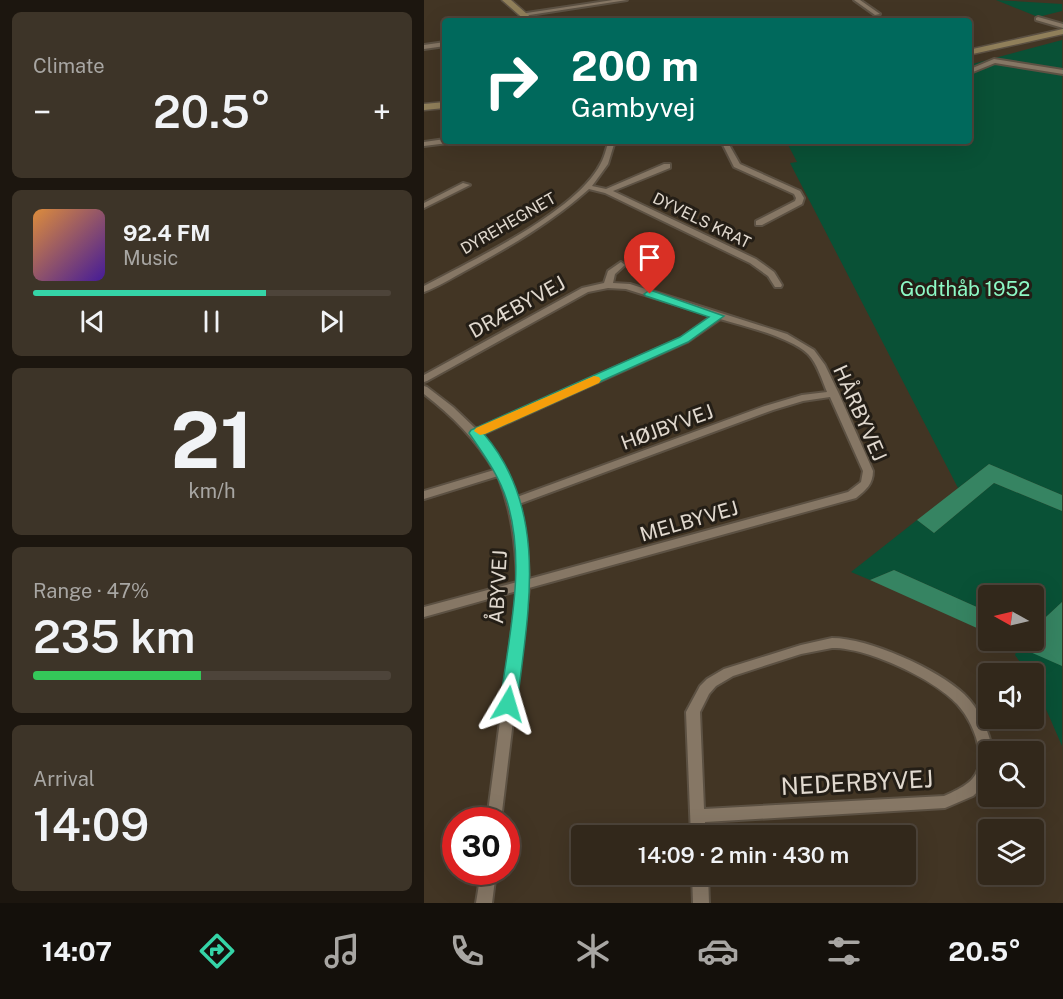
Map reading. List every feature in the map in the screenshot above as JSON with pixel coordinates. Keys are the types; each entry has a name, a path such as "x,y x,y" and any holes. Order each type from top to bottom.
{"street":[{"path":"506,0 528,18"},
{"path":"523,14 624,0"},
{"path":"857,0 877,14"},
{"path":"1038,19 1063,26"},
{"path":"972,52 1063,30"},
{"path":"972,56 1063,36"},
{"path":"424,47 442,44"},
{"path":"972,70 994,61 1063,72"},
{"path":"424,109 442,107"},
{"path":"424,144 442,142"},
{"name":"DYREHEGNET","path":"424,289 544,222 588,187 604,165 611,144"},
{"path":"726,144 737,165 797,193 800,198 799,202 759,223"},
{"name":"DYVELS KRAT","path":"607,190 667,166"},
{"path":"424,206 466,185"},
{"name":"DYVELS KRAT","path":"588,187 607,190 753,261 771,274 778,285"},
{"path":"608,285 611,273 621,265"},
{"name":"HÅRBYVEJ","path":"608,285 627,286 784,336 798,342 811,352 834,394 868,471 868,480 863,488"},
{"name":"DRÆBYVEJ","path":"424,379 585,290 608,285"},
{"path":"476,433 684,340 718,316"},
{"name":"ÅBYVEJ","path":"424,389 456,412 489,449 502,471 514,502 522,540 523,587 496,807"},
{"name":"HØJBYVEJ","path":"514,502 777,406 802,398 834,394"},
{"path":"424,495 502,471"},
{"name":"MELBYVEJ","path":"424,612 523,587 852,495 863,488"},
{"name":"NEDERBYVEJ","path":"697,816 945,802 968,792 985,773 988,753 976,717 961,699 943,684 863,646 842,643 824,644 725,673 709,683 698,697 692,712 697,816 697,825"},
{"path":"484,903 486,885"},
{"path":"700,885 701,903"}],"green space":[{"path":"996,0 1062,4 1062,11 1038,17"},
{"name":"Godthåb 1952","path":"1062,40 1062,495 989,464 958,488 790,163 797,162 788,144 972,144 972,64"},
{"path":"989,464 1062,495 1062,511 994,483 934,533 917,520"},
{"path":"994,483 1062,511 1062,602 1044,619 1044,585 978,585 978,608 894,570 870,580 851,572 917,520 934,533"},
{"path":"894,570 978,608 978,629 870,580"},
{"path":"1062,602 1062,666 1028,651 1044,651 1044,619"},
{"path":"1017,651 1030,651 1062,666 1062,746 1044,704 1044,663 1021,663 1015,655"}],"slow traffic":[{"path":"480,431 594,380"}],"route":[{"path":"508,704 523,587 522,540 514,502 502,471 476,433 684,340 718,316 650,294"}]}
